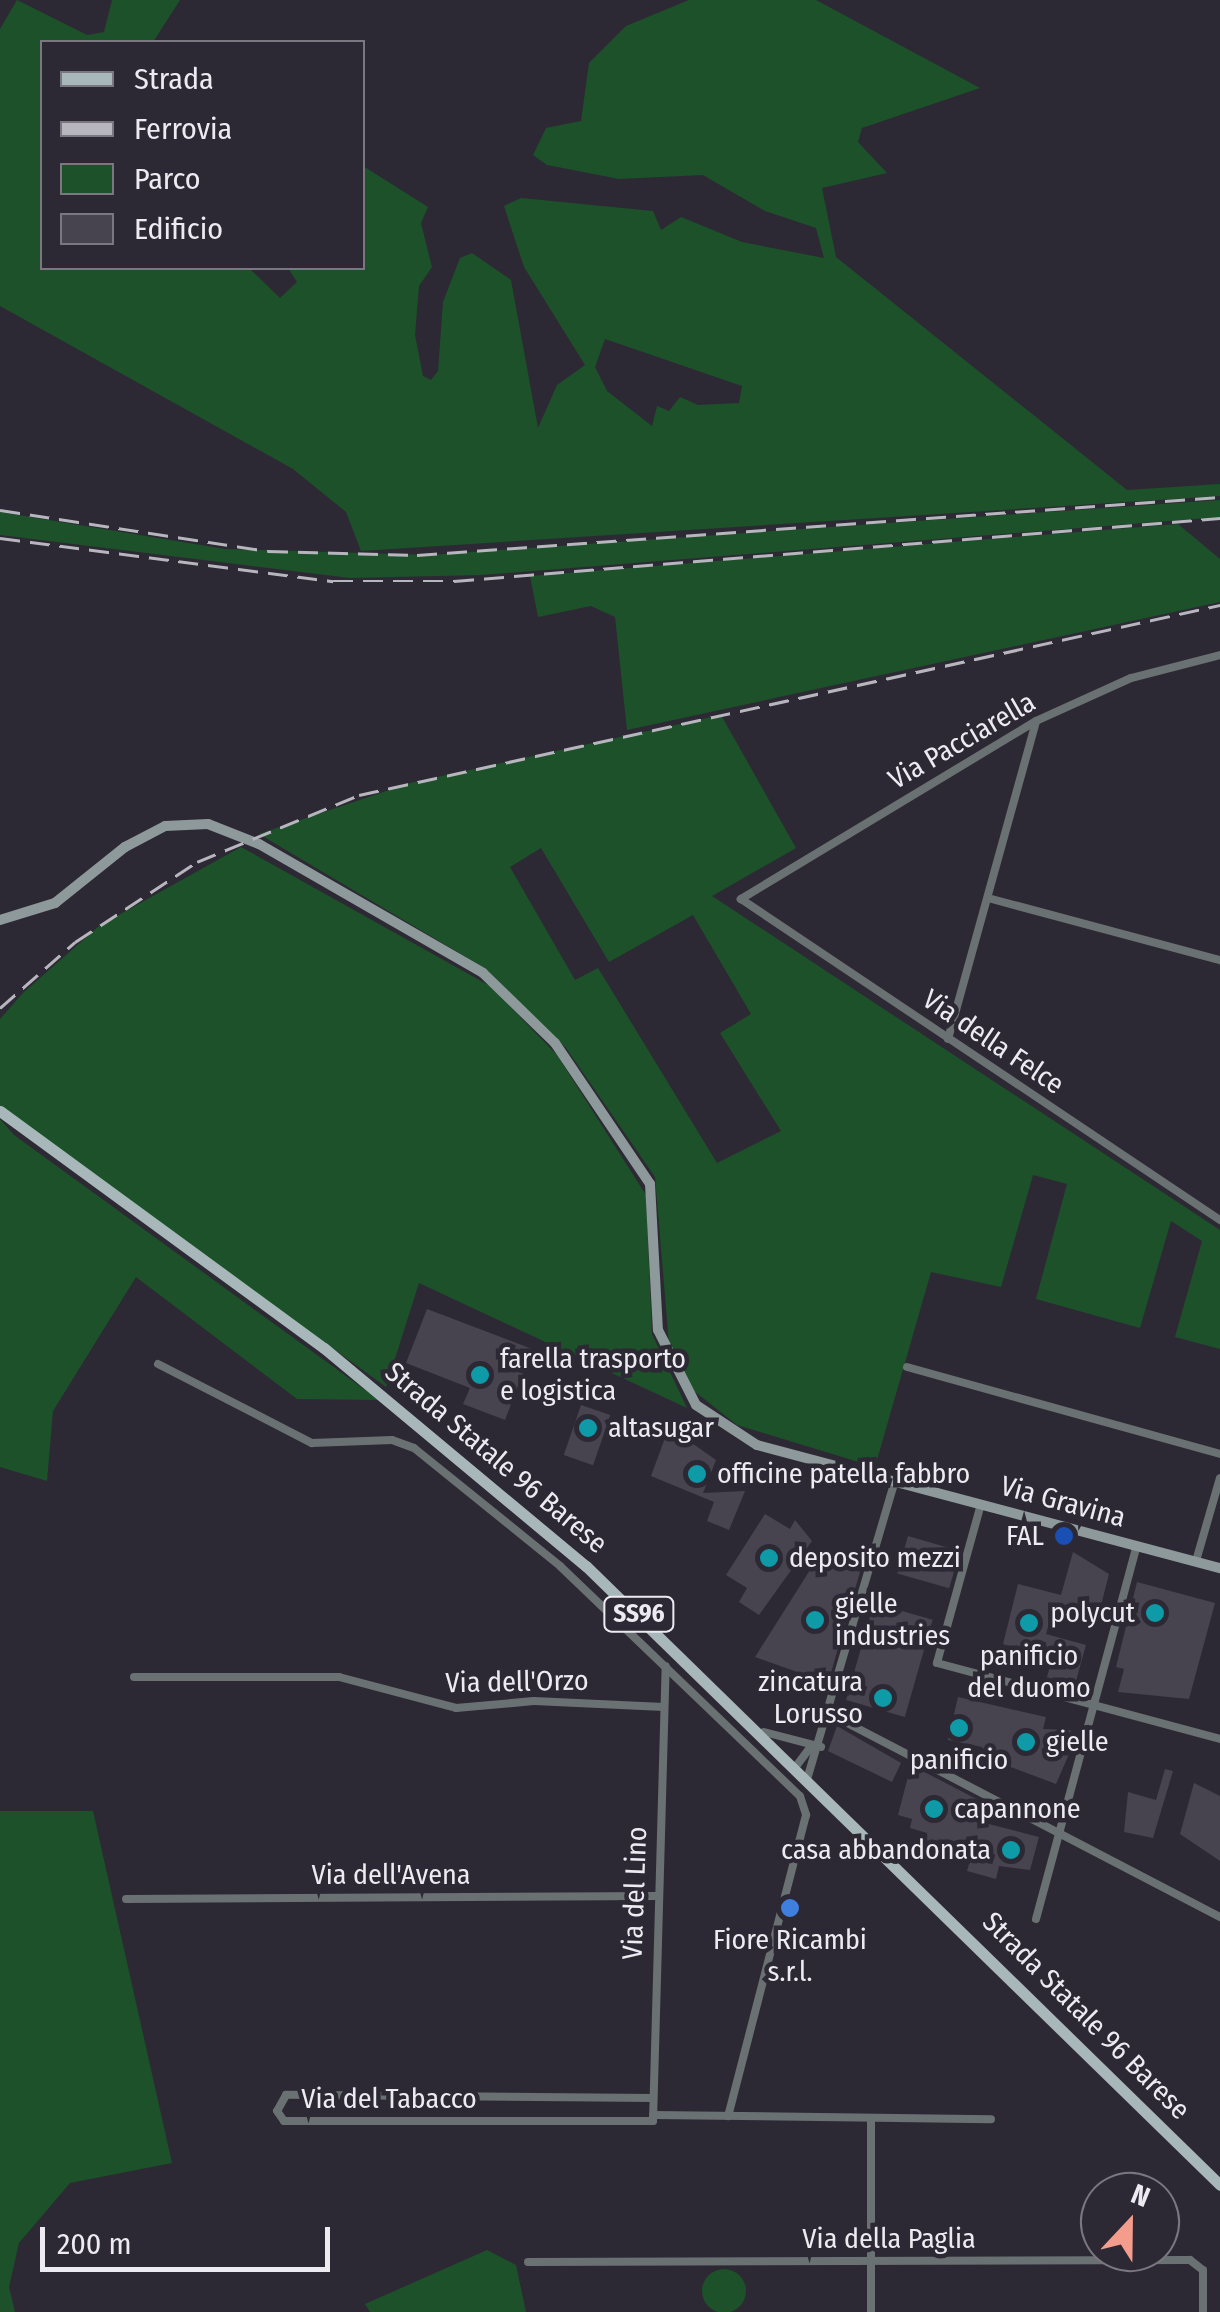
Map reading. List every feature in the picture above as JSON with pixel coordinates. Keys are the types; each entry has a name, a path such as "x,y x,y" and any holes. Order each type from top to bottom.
{"main road":[{"name":"Via Gravina","path":"0,920 54,903 125,846 166,826 223,828 259,844 483,973 555,1043 650,1184 658,1330 696,1405 757,1445 1220,1568"},
{"name":"Strada Statale 96 Barese","path":"0,1111 422,1425 764,1732 1220,2185"}],"street":[{"name":"Via Pacciarella","path":"741,899 1036,721 1131,678 1220,655"},
{"path":"948,1039 1036,721"},
{"path":"988,898 1220,960"},
{"name":"Via della Felce","path":"741,899 1220,1220"},
{"path":"158,1364 312,1442 392,1440 414,1448 547,1555 800,1796 806,1814 728,2116"},
{"path":"907,1366 1220,1454"},
{"path":"1196,1561 1220,1478"},
{"path":"808,1776 821,1746 895,1480"},
{"path":"982,1504 937,1663 1220,1738"},
{"path":"1036,1919 1137,1545"},
{"name":"Via del Lino","path":"653,2118 656,1896 666,1666"},
{"name":"Via dell'Orzo","path":"134,1677 339,1677 456,1708 534,1701 664,1707"},
{"path":"830,1714 1220,1917"},
{"path":"764,1732 810,1748 821,1746"},
{"path":"796,1764 810,1748"},
{"path":"766,1760 781,1749"},
{"name":"Via dell'Avena","path":"126,1899 656,1896"},
{"name":"Via del Tabacco","path":"653,2098 286,2095 276,2111 284,2121 728,2116 990,2119"},
{"path":"870,2118 871,2312"},
{"name":"Via della Paglia","path":"528,2262 1190,2260 1202,2270 1203,2312"}],"green space":[{"path":"17,0 87,35 104,32 112,0 180,0 154,40 40,40 40,270 251,270 280,298 297,282 289,270 365,270 365,167 428,207 421,223 432,267 419,286 415,335 423,376 431,380 438,371 443,302 460,258 472,253 511,280 538,428 557,385 585,365 524,267 504,206 521,198 653,211 661,230 681,217 742,242 824,258 816,228 765,211 703,175 619,179 547,165 533,155 546,128 581,121 589,63 626,26 689,0 816,0 980,88 862,128 858,142 887,173 822,188 836,257 1127,490 1220,484 1220,496 361,551 346,512 293,469 0,306 0,29","holes":["605,339 742,386 739,403 698,405 680,397 669,411 657,406 652,426 607,391 595,367"]},
{"path":"1220,500 1220,517 481,575 350,578 0,535 0,512 225,549 429,555"},
{"path":"1178,524 1220,559 1220,602 627,730 615,617 591,606 538,617 530,576"},
{"path":"721,715 796,848 712,896 1220,1230 1220,1349 1175,1337 1202,1241 1171,1221 1140,1328 1036,1299 1067,1184 1033,1175 1001,1287 931,1272 875,1467 737,1425 694,1391 669,1344 655,1177 566,1048 486,969 259,834 410,783","holes":["541,848 609,962 693,915 751,1014 720,1033 781,1131 717,1163 598,968 575,980 510,867"]},
{"path":"241,847 490,986 557,1055 646,1195 652,1334 687,1408 419,1283 386,1387 0,1106 0,1019 23,993 99,926"},
{"path":"0,1119 14,1135 379,1400 297,1399 136,1277 53,1411 47,1481 0,1467"},
{"path":"0,1811 93,1811 172,2163 70,2183 19,2243 9,2287 15,2312 0,2312"},
{"path":"487,2250 516,2265 526,2312 370,2312 365,2304"},
{"path":"724,2269 739,2276 746,2291 739,2306 724,2313 709,2306 702,2291 709,2276"}],"building":[{"name":"farella trasporto e logistica","path":"427,1309 532,1349 505,1420 463,1404 470,1388 406,1363"},
{"name":"altasugar","path":"581,1405 610,1415 593,1465 564,1455"},
{"path":"669,1427 716,1460 703,1493 745,1491 729,1530 707,1521 714,1502 651,1476"},
{"name":"deposito mezzi","path":"765,1514 790,1529 795,1520 812,1541 759,1615 739,1602 747,1588 726,1575"},
{"path":"908,1536 960,1551 949,1588 897,1573"},
{"name":"gielle industries","path":"822,1551 862,1565 828,1683 755,1657"},
{"path":"1073,1552 1109,1574 1095,1629 1051,1616 1046,1634 1086,1645 1073,1692 1045,1684 1051,1663 1003,1644 1018,1584 1061,1595"},
{"path":"1137,1582 1215,1603 1189,1699 1118,1692 1124,1669 1116,1667"},
{"path":"874,1603 933,1620 905,1717 846,1700"},
{"name":"gielle","path":"958,1697 1046,1717 1043,1729 1070,1730 1076,1738 1056,1784 995,1761 982,1747 948,1740"},
{"path":"837,1726 901,1763 892,1782 828,1751"},
{"path":"911,1765 986,1804 981,1822 1039,1837 1030,1870 999,1866 996,1879 967,1871 973,1850 958,1846 956,1858 925,1842 927,1833 910,1828 912,1819 898,1815"},
{"path":"1165,1769 1173,1771 1153,1838 1124,1832 1128,1792 1156,1800"},
{"path":"1194,1783 1220,1796 1220,1861 1180,1834"}],"railway":[{"path":"0,510 268,551 417,555 1220,497"},
{"path":"0,538 333,581 454,581 1220,518"},
{"path":"0,1008 75,942 197,862 359,795 1220,605"}],"place":[{"name":"farella trasporto e logistica","path":"480,1375"},
{"name":"altasugar","path":"588,1428"},
{"name":"officine patella fabbro","path":"697,1474"},
{"name":"FAL","path":"1064,1536"},
{"name":"deposito mezzi","path":"769,1558"},
{"name":"polycut","path":"1155,1613"},
{"name":"gielle industries","path":"815,1620"},
{"name":"panificio del duomo","path":"1029,1623"},
{"name":"zincatura Lorusso","path":"883,1698"},
{"name":"panificio","path":"959,1728"},
{"name":"gielle","path":"1026,1742"},
{"name":"capannone","path":"934,1809"},
{"name":"casa abbandonata","path":"1011,1850"},
{"name":"Fiore Ricambi s.r.l.","path":"790,1908"}]}
